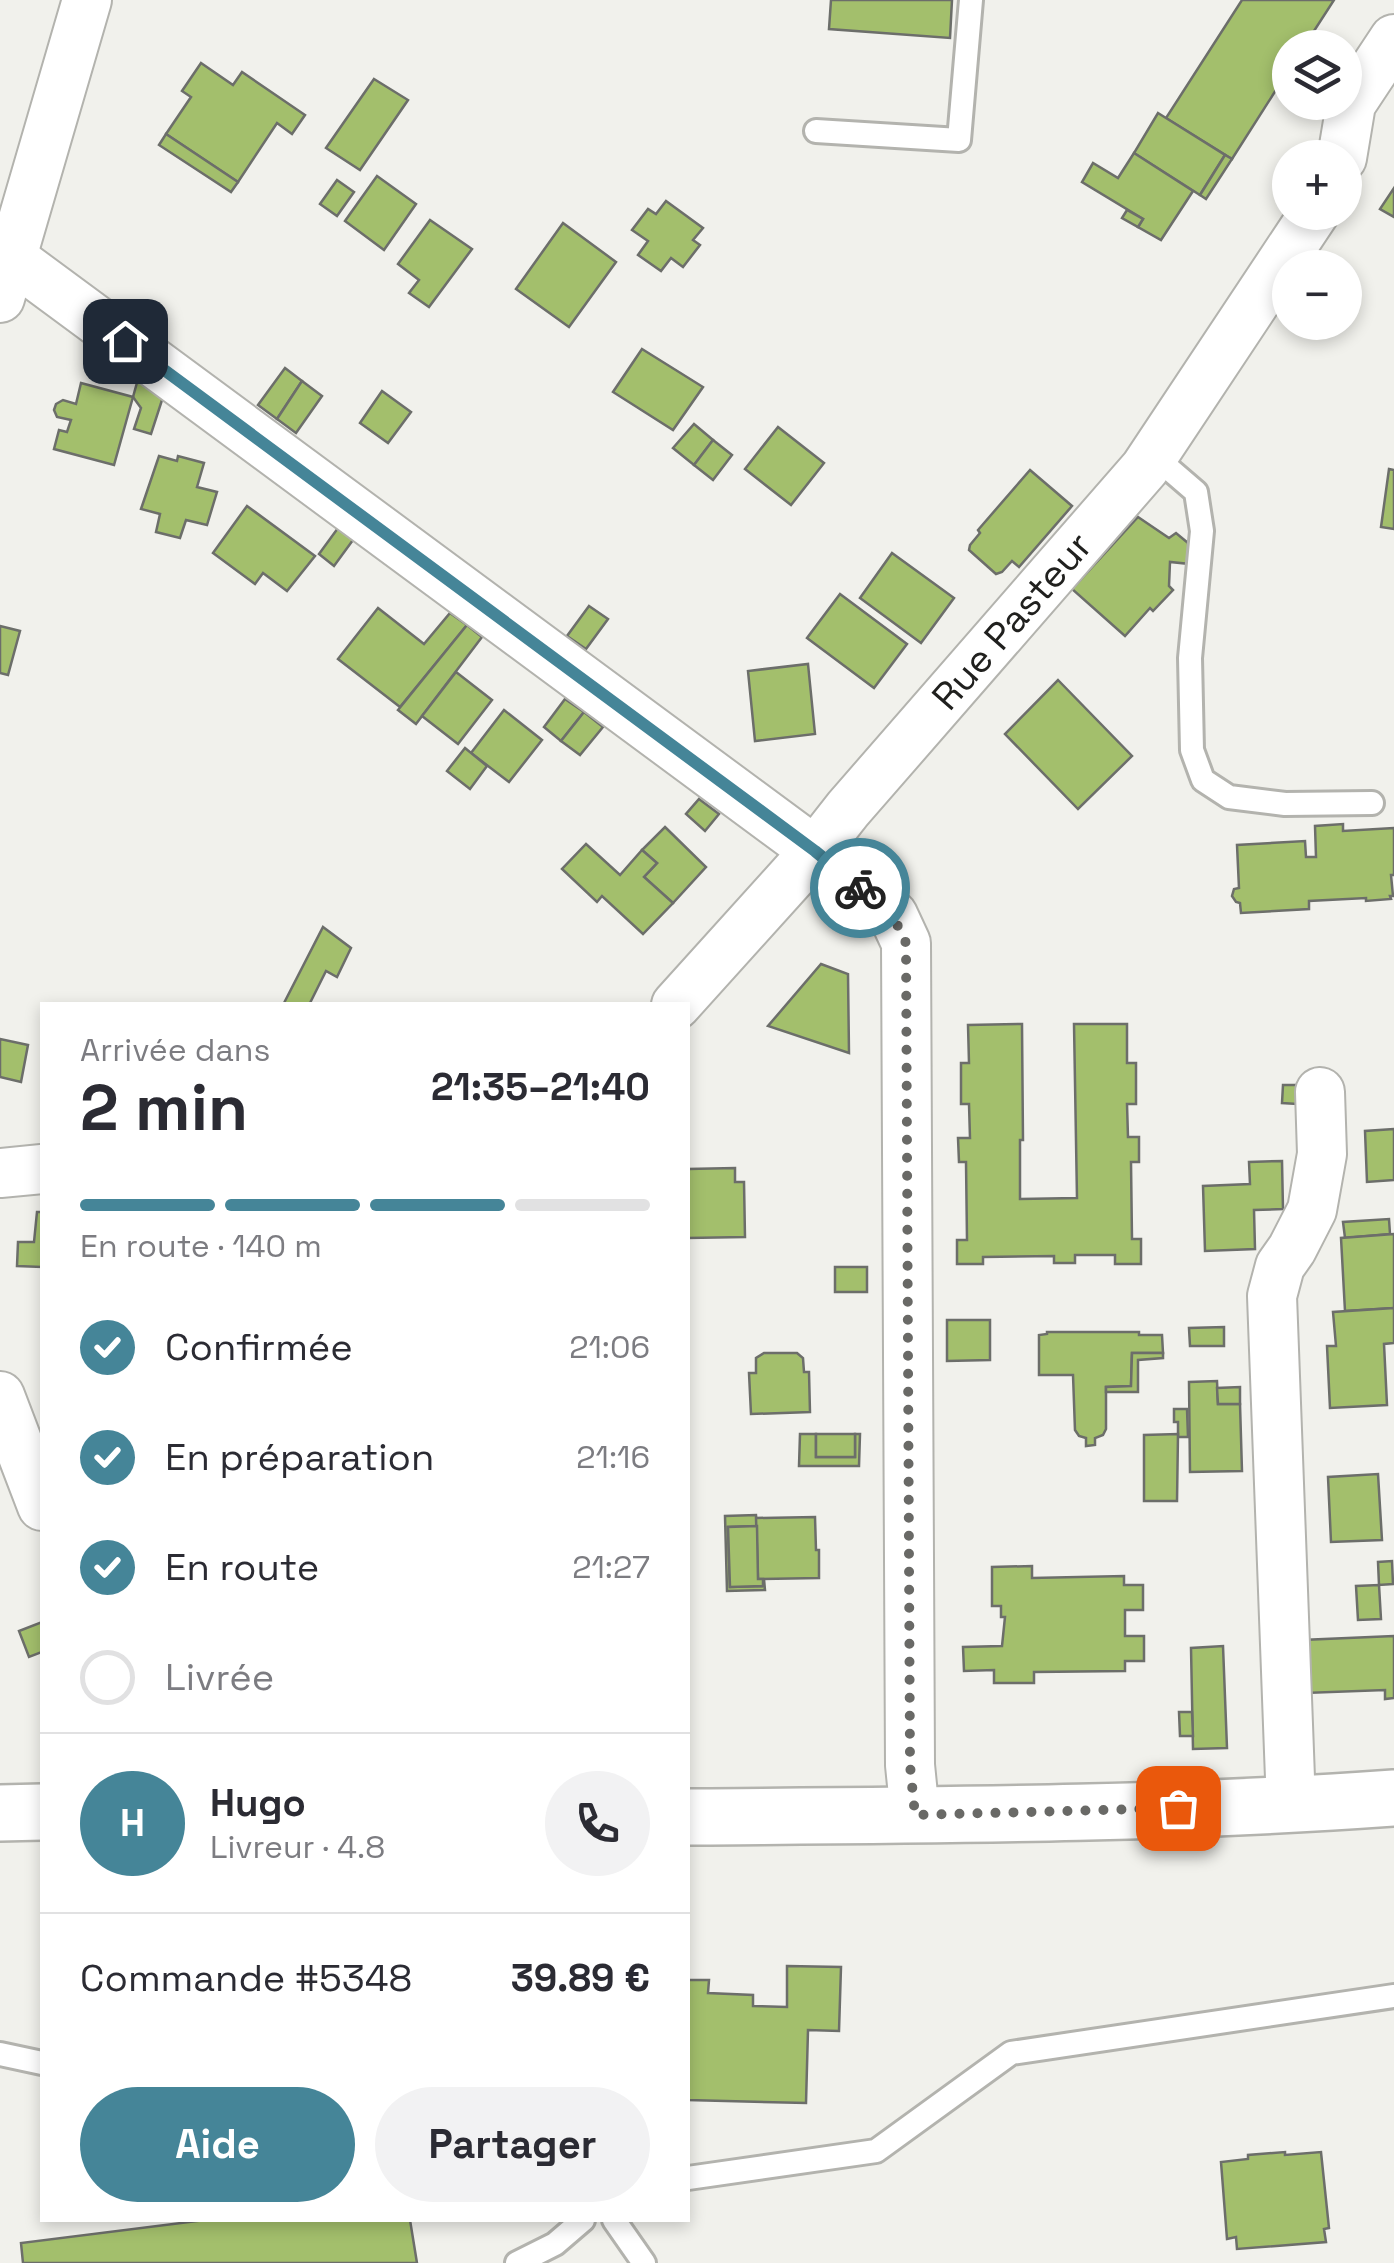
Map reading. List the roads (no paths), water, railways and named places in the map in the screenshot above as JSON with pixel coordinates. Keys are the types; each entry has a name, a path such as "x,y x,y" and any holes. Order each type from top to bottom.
{"main road":[{"path":"690,1816 915,1815 1291,1805 1394,1798"},
{"path":"0,1813 40,1812"}],"street":[{"path":"87,0 6,278 815,851 893,916 906,943 910,1765 915,1815"},
{"path":"1345,140 1351,104 1394,39"},
{"name":"Rue Pasteur","path":"679,1002 815,851 1144,468 1303,230"},
{"path":"1291,1805 1272,1296 1280,1266 1312,1210 1322,1154 1320,1092"},
{"path":"0,1174 40,1169"},
{"path":"0,1396 40,1501"}],"lane":[{"path":"816,131 959,140 970,0"},
{"path":"1154,455 1196,492 1202,531 1190,658 1192,750 1202,780 1229,796 1248,799 1285,804 1372,803"},
{"path":"690,2178 876,2151 1010,2053 1394,1996"},
{"path":"0,2054 40,2063"},
{"path":"516,2263 555,2244 580,2222"},
{"path":"615,2222 644,2263"}]}
